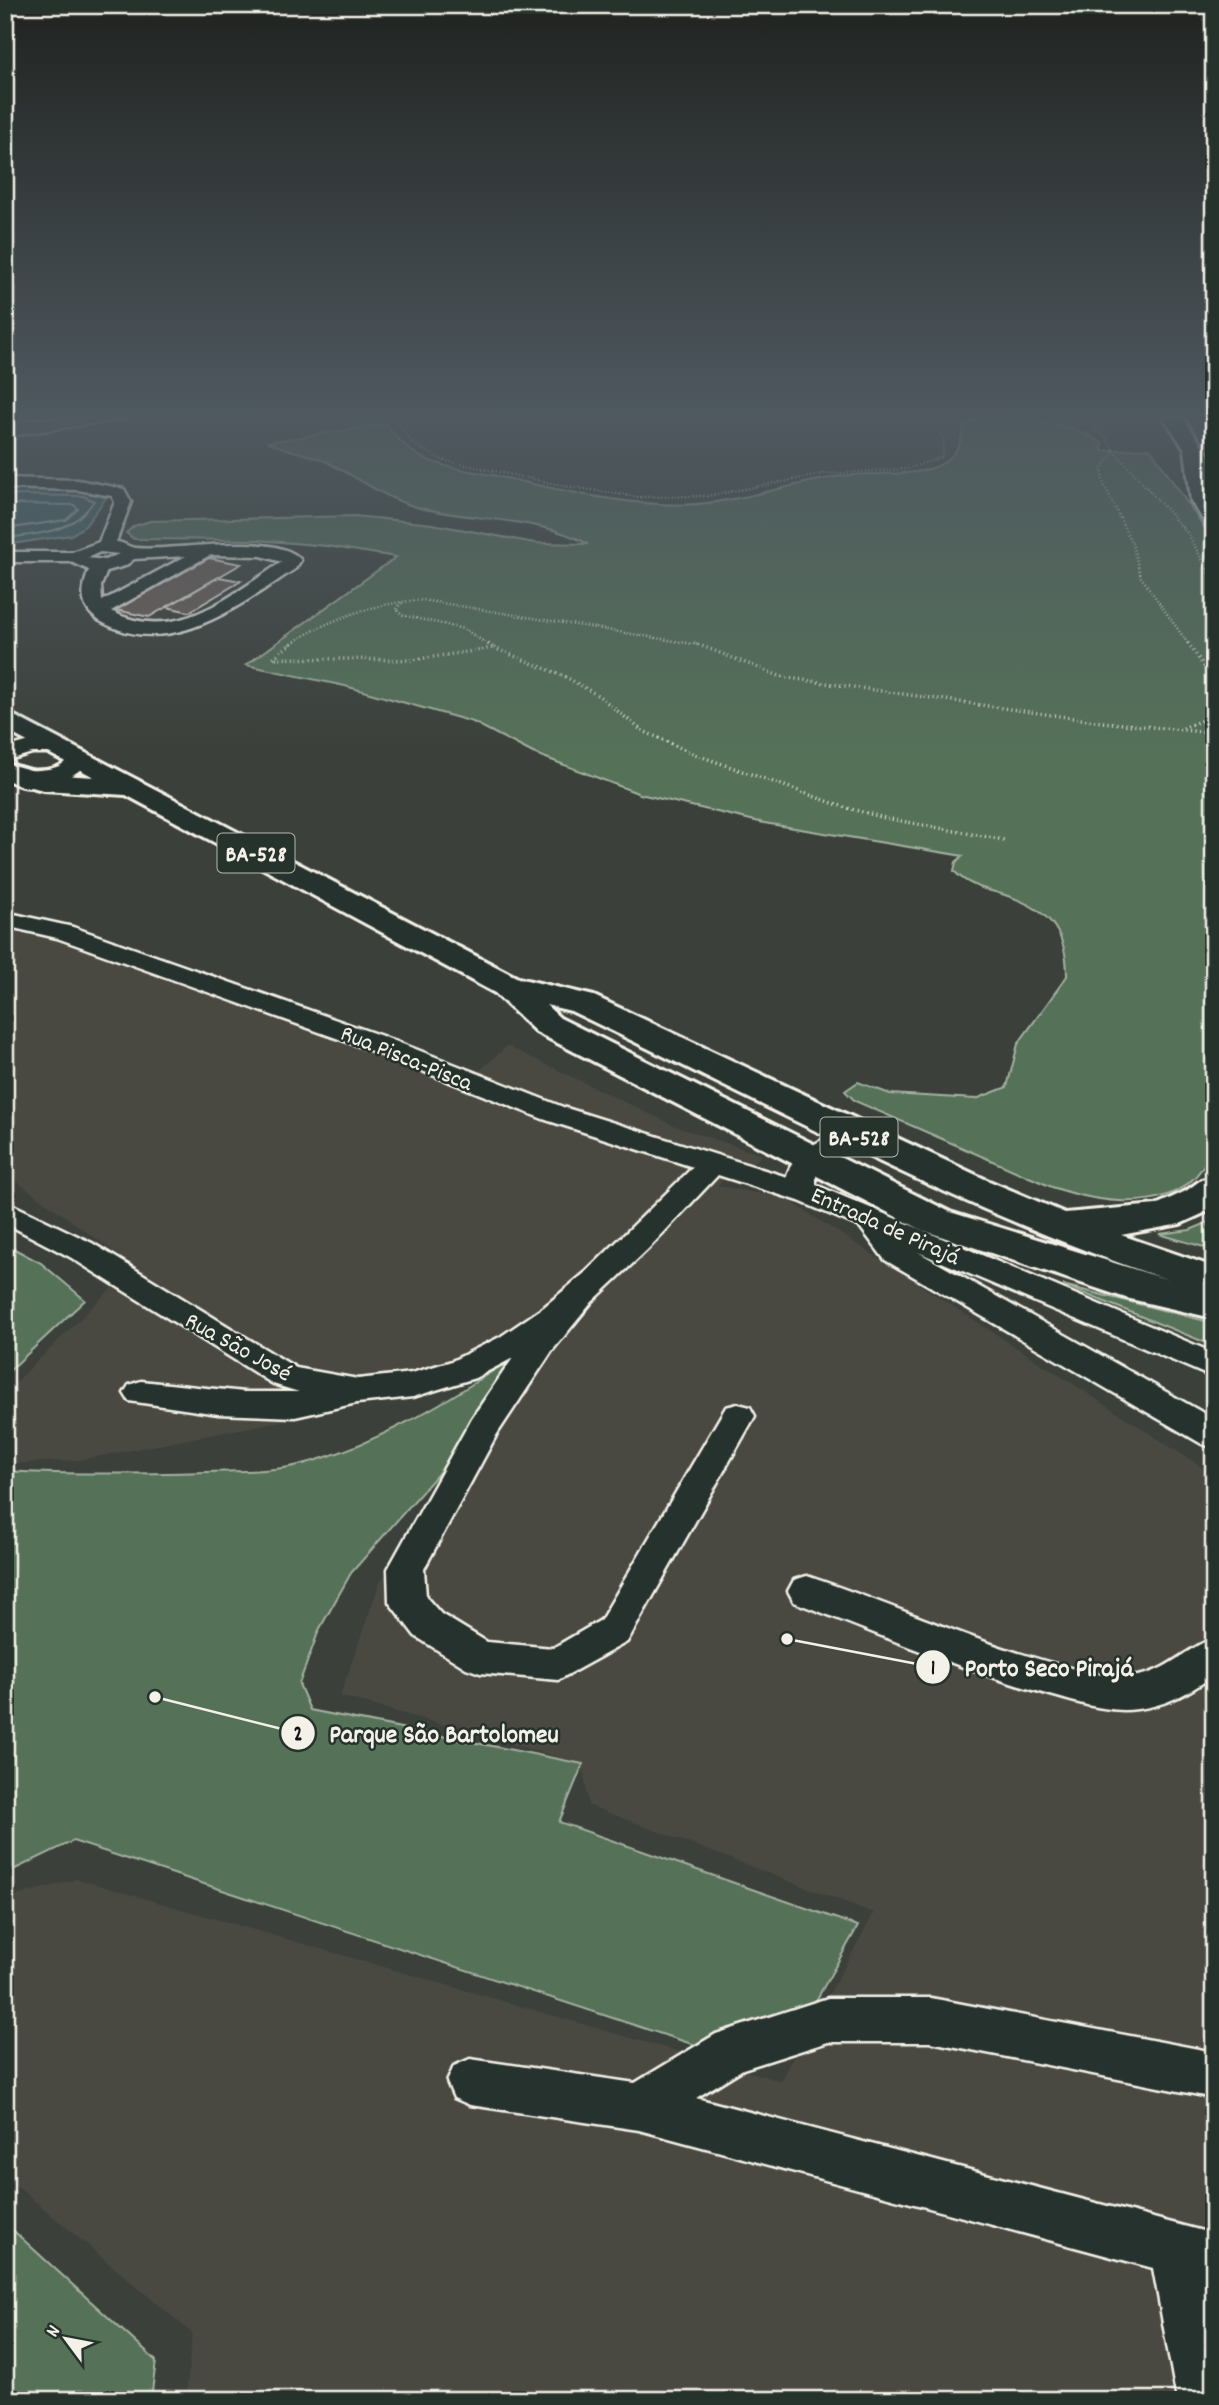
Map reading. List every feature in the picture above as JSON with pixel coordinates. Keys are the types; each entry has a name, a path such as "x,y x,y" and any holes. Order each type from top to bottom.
{"main road":[{"name":"BA-528","path":"5,719 507,986 582,1003 859,1137 1128,1253 1214,1281"},
{"path":"12,776 63,785 136,790"},
{"name":"Entrada de Pirajá","path":"507,986 548,1025 812,1177"},
{"path":"812,1177 1140,1288 1214,1305"},
{"path":"1055,1223 1139,1221 1192,1206 1214,1189"}],"street":[{"path":"106,546 112,530"},
{"path":"5,557 77,557 90,549 106,546 125,549 129,554"},
{"path":"98,611 208,551"},
{"path":"77,557 86,564 100,565 117,563 129,554 268,551 292,560 289,565 202,617 171,630 141,632 98,611 90,601 90,592 100,565"},
{"path":"202,617 229,623"},
{"path":"5,755 30,747 65,752 76,763 67,772 12,776"},
{"name":"Rua Pisca-Pisca","path":"5,919 64,932 373,1042 553,1113 712,1164 812,1177"},
{"path":"812,1177 841,1140 859,1137"},
{"name":"Rua São José","path":"5,1211 81,1250 285,1376 318,1386 356,1391 405,1388 446,1378 485,1361 534,1332 578,1298 712,1164"},
{"name":"Entrada de Pirajá","path":"812,1177 865,1217 1214,1366"},
{"path":"865,1217 896,1253 1214,1435"},
{"path":"578,1298 541,1343 485,1427 406,1569 408,1602 428,1625 480,1657 558,1664 614,1630 738,1416"},
{"path":"141,1393 259,1405 294,1405 328,1401 356,1391"},
{"path":"807,1591 1014,1669 1088,1689 1135,1693 1170,1685 1214,1654"},
{"path":"639,2107 732,2050 828,2020 930,2020 1214,2075"},
{"path":"470,2082 639,2107 1194,2253 1203,2400"}],"path":[{"path":"1126,530 1141,578 1214,681"},
{"path":"1185,530 1214,583"},
{"path":"494,648 434,659 326,661 272,658 305,633 343,617 402,603 446,601 496,613 687,641 708,647 748,667 782,677 1102,722 1214,733"},
{"path":"402,603 397,609 402,615 464,629 494,648 566,677 599,696 641,730 707,758 799,793 885,818 1004,840"},
{"path":"1179,730 1214,715"}],"shaded area":[{"path":"5,906 476,1074 507,1046 677,1127 762,1155 752,1165 729,1171 718,1186 785,1198 1214,1475 1214,2400 186,2400 192,2333 5,2176 5,1899 77,1879 781,2081 874,1913 588,1805 583,1764 340,1696 380,1582 529,1379 473,1354 419,1378 297,1418 80,1460 5,1464 5,1393 134,1266 5,1173"}],"green space":[{"path":"129,530 466,530 535,543 588,544 553,530 1206,530 1214,542 1214,1138 1205,1164 1190,1182 1171,1193 1149,1200 1100,1199 1075,1194 1052,1187 855,1101 845,1091 858,1082 890,1094 976,1099 1007,1087 1018,1044 1067,976 1063,945 1051,923 1031,906 964,880 954,871 956,862 963,856 764,823 640,794 533,753 473,722 345,686 246,665 396,557 327,546 257,540 134,539 126,533"},
{"path":"1214,1220 1214,1250 1159,1234 1190,1230"},
{"path":"5,1244 41,1263 85,1300 5,1375"},
{"path":"1063,1285 1214,1323 1214,1346"},
{"path":"502,1365 509,1370 457,1452 351,1573 319,1630 299,1684 310,1710 583,1764 559,1822 858,1926 804,2022 701,2047 73,1841 5,1874 5,1471 157,1473 255,1471 291,1467 329,1456 381,1435 431,1409"},
{"path":"5,2223 156,2361 151,2400 5,2400"}],"water":[{"path":"5,530 78,530 71,535 5,545"}],"building":[{"path":"209,558 241,564 149,617 116,610"},
{"path":"219,577 241,581 189,612 167,607"}],"place":[{"name":"Porto Seco Pirajá","path":"787,1639"},
{"name":"Parque São Bartolomeu","path":"155,1697"}]}
